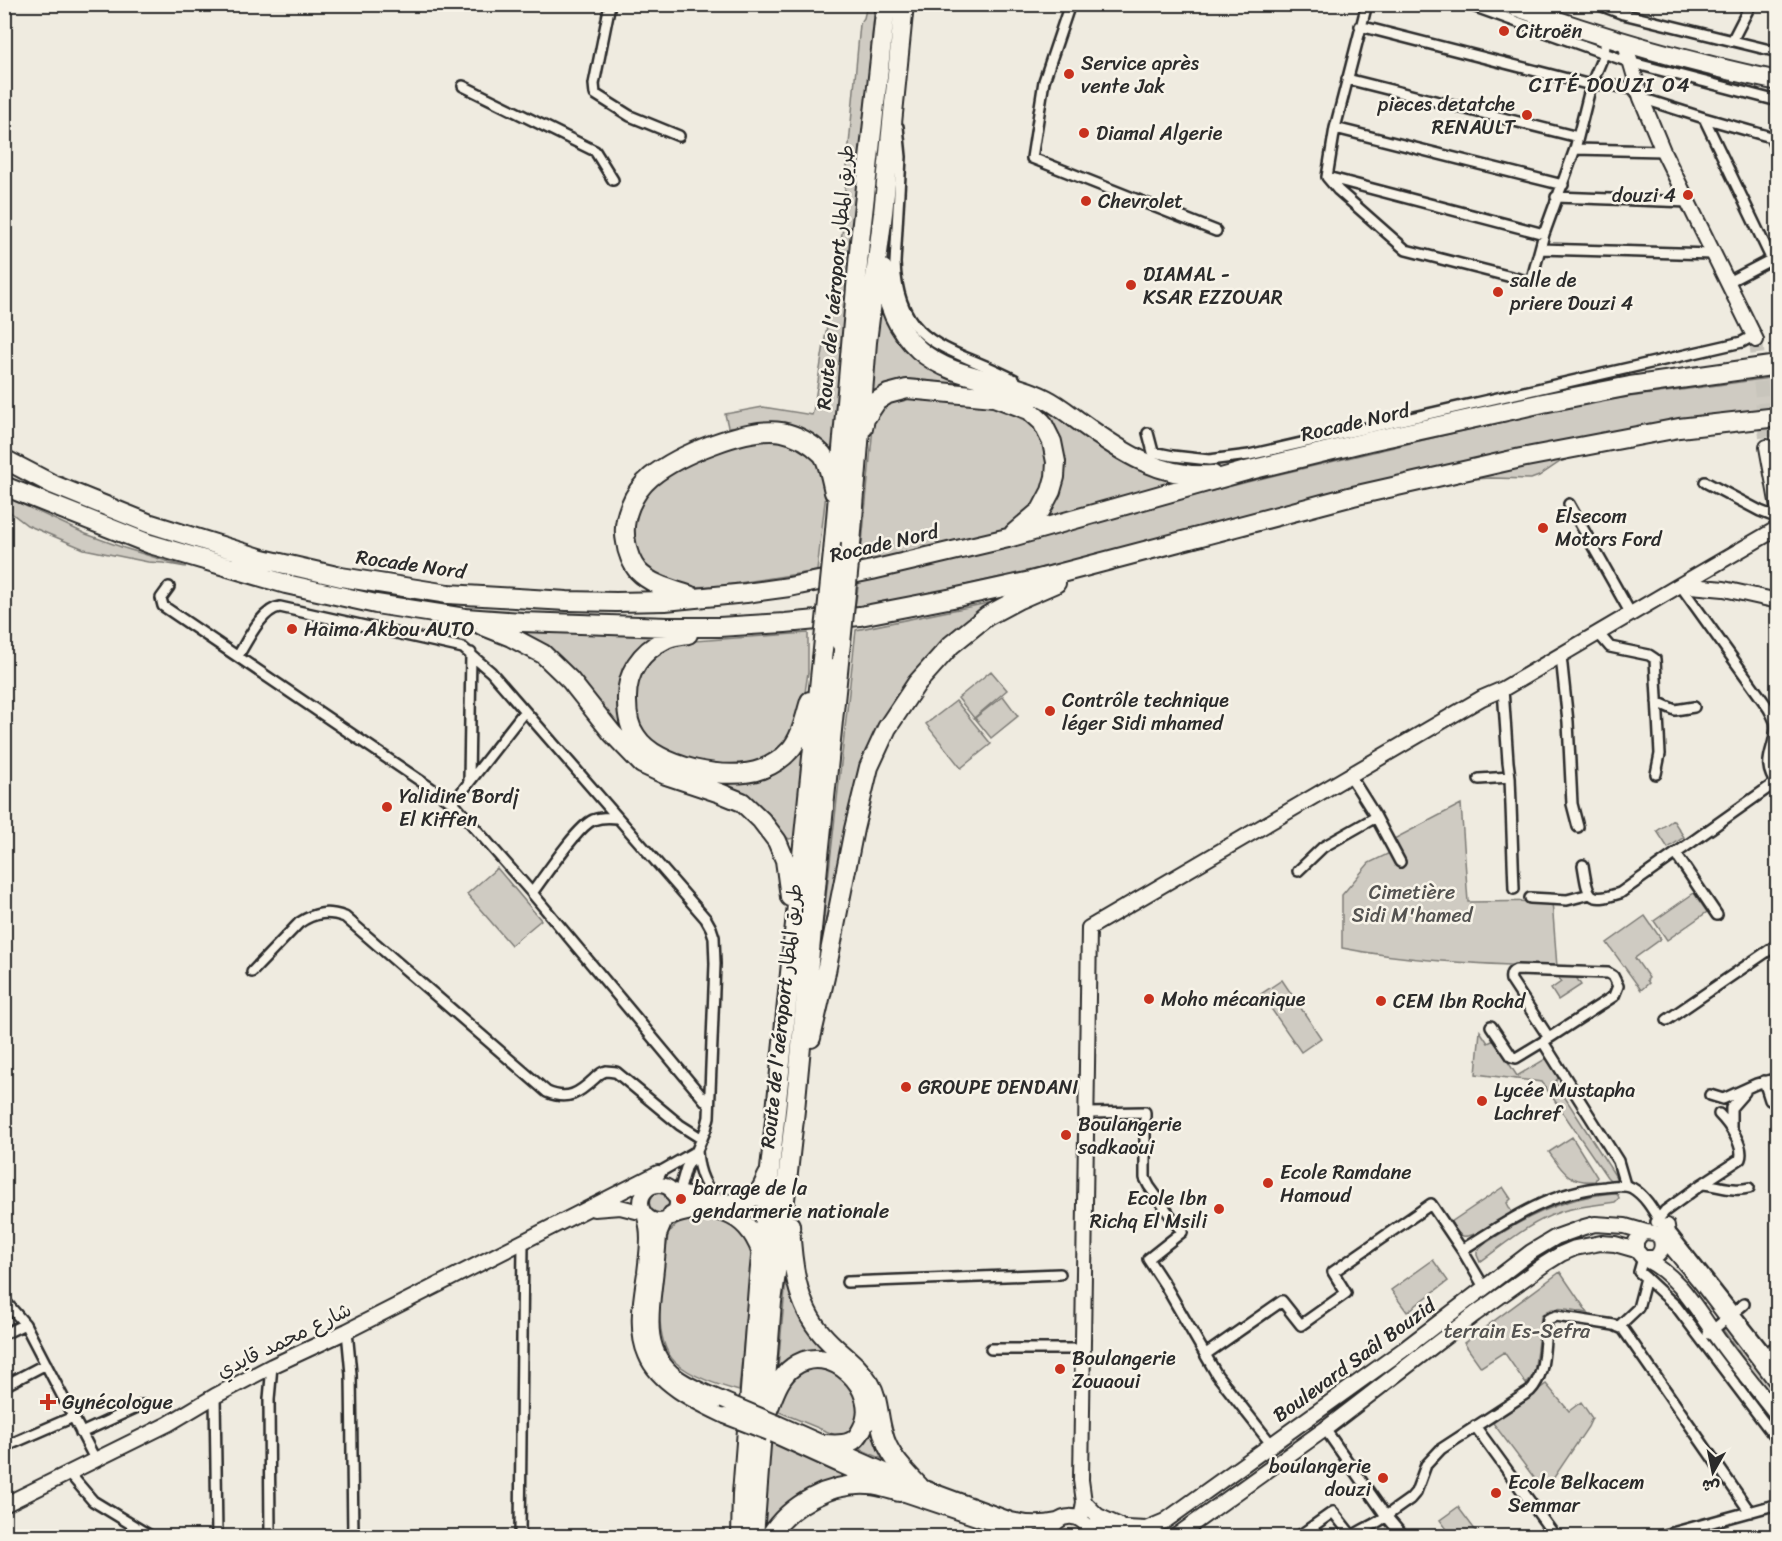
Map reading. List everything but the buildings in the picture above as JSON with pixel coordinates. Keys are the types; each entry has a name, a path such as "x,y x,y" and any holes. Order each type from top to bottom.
{"highway":[{"name":"Route de l'aéroport طريق المطار","path":"741,1536 750,1383 769,1173 833,553 860,241 885,4"},
{"name":"Route de l'aéroport طريق المطار","path":"754,1536 769,1427 772,1302 795,1110 851,544 867,342 895,107 904,4"},
{"path":"1509,4 1605,46 1625,43 1724,70 1778,81"},
{"path":"1542,4 1655,43 1778,74"},
{"path":"883,213 883,280 893,314 904,334 920,350 941,364 960,372 1045,398 1130,456 1157,468 1200,475 1246,471"},
{"name":"Rocade Nord","path":"4,459 54,485 148,523 263,559 341,577 448,594 507,598 616,602 699,599 789,587 872,570 1008,538 1246,471 1543,403 1630,386 1778,366"},
{"path":"859,441 865,419 877,401 888,394 907,389 994,397 1029,410 1042,422 1052,442 1056,462 1055,477 1041,510 1008,538"},
{"path":"4,486 150,544 286,584 365,602 465,618 585,625 719,627 860,616 953,598 1031,581 1353,496 1521,458 1679,428 1778,417"},
{"path":"699,599 652,582 638,571 627,552 624,533 626,518 634,498 650,478 716,442 762,433 782,432 807,441 824,456 837,504"},
{"path":"795,1110 825,977 854,829 869,767 887,728 917,682 951,645 987,616 1017,600 1103,562"},
{"path":"465,618 511,637 543,654 570,680 612,733 642,764 742,802 761,820 777,841 785,860 794,931"},
{"path":"719,627 667,639 648,651 631,670 626,689 627,714 636,737 655,754 686,768 709,772 738,772 761,770 776,762 790,750 800,731 822,659"},
{"path":"674,1205 738,1203 758,1192 769,1173"},
{"path":"787,1184 794,1268 803,1302 821,1333 871,1384 887,1447 919,1486"},
{"path":"674,1205 692,1210 706,1209 730,1214 747,1225 762,1253"},
{"path":"769,1427 781,1380 791,1368 803,1360 817,1359 834,1363 860,1386 868,1407 867,1420 859,1435 852,1442 841,1445 822,1444"},
{"path":"770,1536 788,1515 805,1502 826,1491 848,1485 870,1485 899,1492"}],"main road":[{"path":"1625,43 1641,99 1663,151 1755,338"},
{"path":"1767,447 1778,507"},
{"path":"1086,1527 1081,1480 1089,928 1350,774 1482,698 1503,689 1561,656 1778,528"},
{"path":"1724,589 1719,575 1720,568 1727,558"},
{"path":"1680,585 1724,589 1778,601"},
{"path":"822,1444 769,1427 725,1416 690,1399 658,1374 646,1356 640,1325 648,1224 641,1202 652,1184 669,1187 674,1205 659,1235 650,1318 652,1338 660,1360 675,1376 769,1427 899,1492 1030,1536"},
{"name":"شارع محمد قايدي","path":"4,1505 168,1425 215,1396 272,1366 628,1188 652,1184"},
{"path":"583,1211 620,1207 644,1213 653,1220 664,1220 674,1205"},
{"name":"Boulevard Saâl Bouzid","path":"822,1444 919,1486 1023,1523 1041,1525 1069,1517 1086,1527 1146,1529 1165,1521 1209,1490 1402,1350 1531,1252 1556,1237 1595,1224 1661,1229"},
{"path":"1584,1227 1587,1245"},
{"path":"1661,1229 1660,1253 1654,1258 1641,1256 1636,1241 1641,1234 1661,1229"},
{"path":"1661,1229 1763,1356 1778,1384"},
{"name":"Boulevard Saâl Bouzid","path":"1176,1536 1545,1264 1561,1254 1587,1245 1615,1244 1660,1267 1680,1286 1706,1335 1773,1399 1778,1416"},
{"path":"1402,1350 1412,1362"},
{"path":"1049,1536 1051,1529 1072,1503 1081,1480"},
{"path":"1209,1490 1219,1504"},
{"path":"1084,1502 1098,1516 1138,1530"}],"street":[{"path":"610,4 594,84 595,94 630,116 679,136"},
{"path":"1071,4 1044,81 1032,158 1216,231"},
{"path":"1367,4 1335,128 1327,177 1338,190 1406,250 1531,282 1544,234 1575,149 1591,85 1605,46"},
{"path":"1467,4 1605,46 1629,62 1778,101"},
{"path":"1597,4 1623,14 1778,52"},
{"path":"1732,41 1751,4"},
{"path":"1360,26 1591,85 1606,84 1633,89 1641,99 1774,137 1778,153"},
{"path":"1347,78 1578,137"},
{"path":"463,86 595,151 613,180"},
{"path":"895,107 901,157 895,278 900,302 906,314 920,332 937,345 1009,377 1045,398"},
{"path":"1704,118 1775,258 1728,282"},
{"path":"1335,128 1563,185"},
{"path":"1575,149 1663,151"},
{"path":"1327,177 1544,234"},
{"path":"1557,197 1689,202"},
{"path":"1540,249 1712,254"},
{"path":"1148,433 1153,452 1209,460 1249,455 1755,338"},
{"path":"1705,482 1778,518"},
{"path":"1569,504 1631,614"},
{"path":"1582,865 1586,886 1593,897 1600,898 1620,893 1776,784 1768,765 1775,734 1774,721 1769,709 1680,585"},
{"path":"169,587 161,598 163,606 453,803 532,893 708,1104"},
{"path":"237,656 266,613 273,608 280,607 463,648 491,672 699,911 711,928 714,937 716,964 709,1117 698,1150 686,1168 674,1205"},
{"path":"1598,633 1610,647 1655,658 1660,754 1656,774"},
{"path":"469,781 471,653"},
{"path":"1561,656 1568,722 1572,804 1578,827"},
{"path":"1503,689 1510,777 1514,889"},
{"path":"1657,702 1675,710 1694,707"},
{"path":"1769,709 1778,704"},
{"path":"453,803 524,712"},
{"path":"1350,774 1400,862"},
{"path":"1479,779 1510,777"},
{"path":"532,893 581,829 593,820 606,817 617,818"},
{"path":"1298,871 1323,847 1376,817"},
{"path":"1676,854 1717,915"},
{"path":"1530,898 1567,900 1590,894"},
{"path":"252,972 299,923 308,917 319,913 332,913 345,917 548,1092 559,1097 570,1095 579,1092 600,1074 607,1071 616,1072 680,1125 702,1139"},
{"path":"1667,1020 1778,944"},
{"path":"1491,1026 1515,1058 1546,1040 1614,996 1618,986 1613,976 1608,973 1516,970 1510,976 1546,1040 1618,1161 1625,1185"},
{"path":"1462,1250 1514,1218 1557,1196 1593,1188 1625,1185 1638,1192 1661,1229 1682,1198 1740,1159 1742,1155 1731,1129 1717,1111 1718,1101 1764,1081 1778,1078"},
{"path":"1764,1081 1770,1100 1778,1090"},
{"path":"1717,1111 1726,1114 1751,1087"},
{"path":"1723,1100 1728,1101 1731,1108 1731,1129"},
{"path":"1088,1113 1145,1112 1145,1178 1182,1232 1148,1259 1217,1375 1272,1444"},
{"path":"652,1184 698,1150"},
{"path":"698,1150 699,1169 706,1186 723,1203"},
{"path":"1702,1184 1737,1190 1749,1188"},
{"path":"1206,1354 1282,1301 1301,1325 1346,1293 1333,1272 1431,1204 1485,1287"},
{"path":"520,1536 523,1242"},
{"path":"1641,1256 1639,1272 1706,1335 1778,1441"},
{"path":"847,1282 1060,1274"},
{"path":"1618,1326 1638,1308 1646,1278"},
{"path":"4,1300 26,1324 95,1459"},
{"path":"1706,1335 1744,1304"},
{"path":"1299,1536 1333,1512 1352,1536 1377,1523 1410,1499 1416,1492 1426,1464 1442,1449 1530,1391 1537,1384 1541,1374 1548,1319 1556,1316 1618,1326 1628,1335 1750,1512"},
{"path":"4,1334 26,1324"},
{"path":"347,1330 351,1374 352,1536"},
{"path":"1778,1345 1763,1356 1778,1368"},
{"path":"991,1349 1083,1349"},
{"path":"4,1386 46,1364"},
{"path":"270,1536 269,1399 272,1366"},
{"path":"215,1396 216,1536"},
{"path":"81,1433 142,1405"},
{"path":"4,1447 73,1417"},
{"path":"1475,1426 1555,1536"},
{"path":"1325,1428 1386,1516 1403,1536"},
{"path":"69,1473 93,1501 149,1535"},
{"path":"1661,1536 1778,1504"}],"green space":[{"path":"867,5 875,5 833,457 822,444 799,429 773,425 728,427 725,414 763,407 812,415 845,215 843,211 860,24"},
{"path":"880,298 900,342 931,370 1037,405 1061,418 1127,465 1156,476 1186,483 1034,525 1048,512 1049,419 1042,409 1021,400 934,386 869,406"},
{"path":"1777,377 1777,408 1688,419 1513,452 1338,493 1078,559 939,591 855,607 859,581 1255,480 1592,402"},
{"path":"907,398 1000,407 1031,424 1047,447 1050,462 1041,502 1013,527 860,565 874,416 889,404"},
{"path":"758,440 788,440 821,461 826,493 817,571 720,586 689,587 652,574 639,557 634,540 633,525 637,509 646,496 659,482 700,456"},
{"path":"1578,455 1560,462 1531,479 1458,480"},
{"path":"4,496 86,534 186,567 84,549 27,525 5,508"},
{"path":"988,603 989,610 897,701 823,946 821,942 856,630"},
{"path":"508,629 653,635 624,718 684,773 794,757 806,743 794,838 789,839 778,830 664,770"},
{"path":"808,633 808,672 803,706 783,748 761,761 731,766 683,759 668,754 648,738 638,722 636,696 639,679 652,659 671,648 694,641"},
{"path":"991,671 1007,690 974,718 958,698"},
{"path":"1003,696 1018,716 991,738 975,718"},
{"path":"956,701 991,744 961,768 926,724"},
{"name":"Cimetière Sidi M'hamed","path":"1461,804 1468,902 1552,901 1557,967 1422,959 1342,948 1342,895 1369,863 1398,849 1392,840"},
{"path":"1673,820 1684,837 1668,848 1657,831"},
{"path":"497,868 541,920 511,945 467,894"},
{"path":"1694,893 1707,912 1667,940 1654,921"},
{"path":"1645,916 1661,939 1635,958 1649,978 1647,980 1649,983 1641,990 1607,943"},
{"path":"1558,977 1576,977 1581,985 1558,1000 1551,989 1561,982"},
{"path":"1282,980 1321,1038 1301,1052 1261,994"},
{"path":"1480,1031 1488,1043 1494,1040 1517,1076 1547,1058 1559,1077 1555,1082 1616,1177 1617,1183 1613,1183 1607,1177 1542,1082 1476,1074"},
{"path":"1572,1137 1597,1177 1595,1181 1579,1180 1568,1175 1549,1152"},
{"path":"1503,1187 1511,1199 1507,1203 1511,1214 1473,1235 1459,1234 1451,1222"},
{"path":"659,1190 668,1194 672,1203 668,1212 659,1216 650,1212 646,1203 650,1194"},
{"path":"1614,1193 1619,1198 1615,1202 1580,1207 1549,1216 1518,1234 1480,1262 1477,1255 1479,1248 1527,1219 1569,1201"},
{"path":"712,1216 740,1228 752,1251 739,1391 706,1380 675,1362 662,1336 661,1283 668,1235 681,1222"},
{"path":"788,1257 831,1349 894,1464 853,1446 871,1423 835,1358 777,1378"},
{"path":"1433,1260 1448,1281 1407,1312 1391,1290"},
{"name":"terrain Es-Sefra","path":"1560,1272 1588,1313 1562,1309 1544,1312 1541,1317 1534,1374 1526,1384 1504,1352 1481,1367 1464,1343"},
{"path":"1726,1323 1773,1388 1771,1390 1766,1390 1721,1327"},
{"path":"812,1365 840,1373 861,1403 855,1431 840,1437 777,1411 780,1397 794,1375"},
{"path":"1546,1384 1569,1411 1581,1402 1592,1418 1549,1485 1544,1487 1538,1483 1493,1423"},
{"path":"771,1440 855,1479 762,1536"},
{"path":"1458,1507 1476,1531 1469,1536 1452,1536 1440,1520"}],"tunnel":[{"path":"1756,340 1767,447"}],"place":[{"name":"Citroën","path":"1504,31"},
{"name":"Service après vente Jak","path":"1069,74"},
{"name":"pieces detatche RENAULT","path":"1527,115"},
{"name":"Diamal Algerie","path":"1084,133"},
{"name":"douzi 4","path":"1688,195"},
{"name":"Chevrolet","path":"1086,201"},
{"name":"DIAMAL - KSAR EZZOUAR","path":"1131,285"},
{"name":"salle de priere Douzi 4","path":"1498,292"},
{"name":"Elsecom Motors Ford","path":"1543,528"},
{"name":"Haima Akbou AUTO","path":"292,629"},
{"name":"Contrôle technique léger Sidi mhamed","path":"1050,711"},
{"name":"Yalidine Bordj El Kiffen","path":"387,807"},
{"name":"Moho mécanique","path":"1149,999"},
{"name":"CEM Ibn Rochd","path":"1381,1001"},
{"name":"GROUPE DENDANI","path":"906,1087"},
{"name":"Lycée Mustapha Lachref","path":"1482,1101"},
{"name":"Boulangerie sadkaoui","path":"1066,1135"},
{"name":"Ecole Ramdane Hamoud","path":"1268,1183"},
{"name":"barrage de la gendarmerie nationale","path":"681,1199"},
{"name":"Ecole Ibn Richq El Msili","path":"1219,1209"},
{"name":"Boulangerie Zouaoui","path":"1060,1369"},
{"name":"Gynécologue","path":"48,1402"},
{"name":"boulangerie douzi","path":"1383,1478"},
{"name":"Ecole Belkacem Semmar","path":"1496,1493"}],"district":[{"name":"CITÉ DOUZI 04","path":"1610,85"}]}
